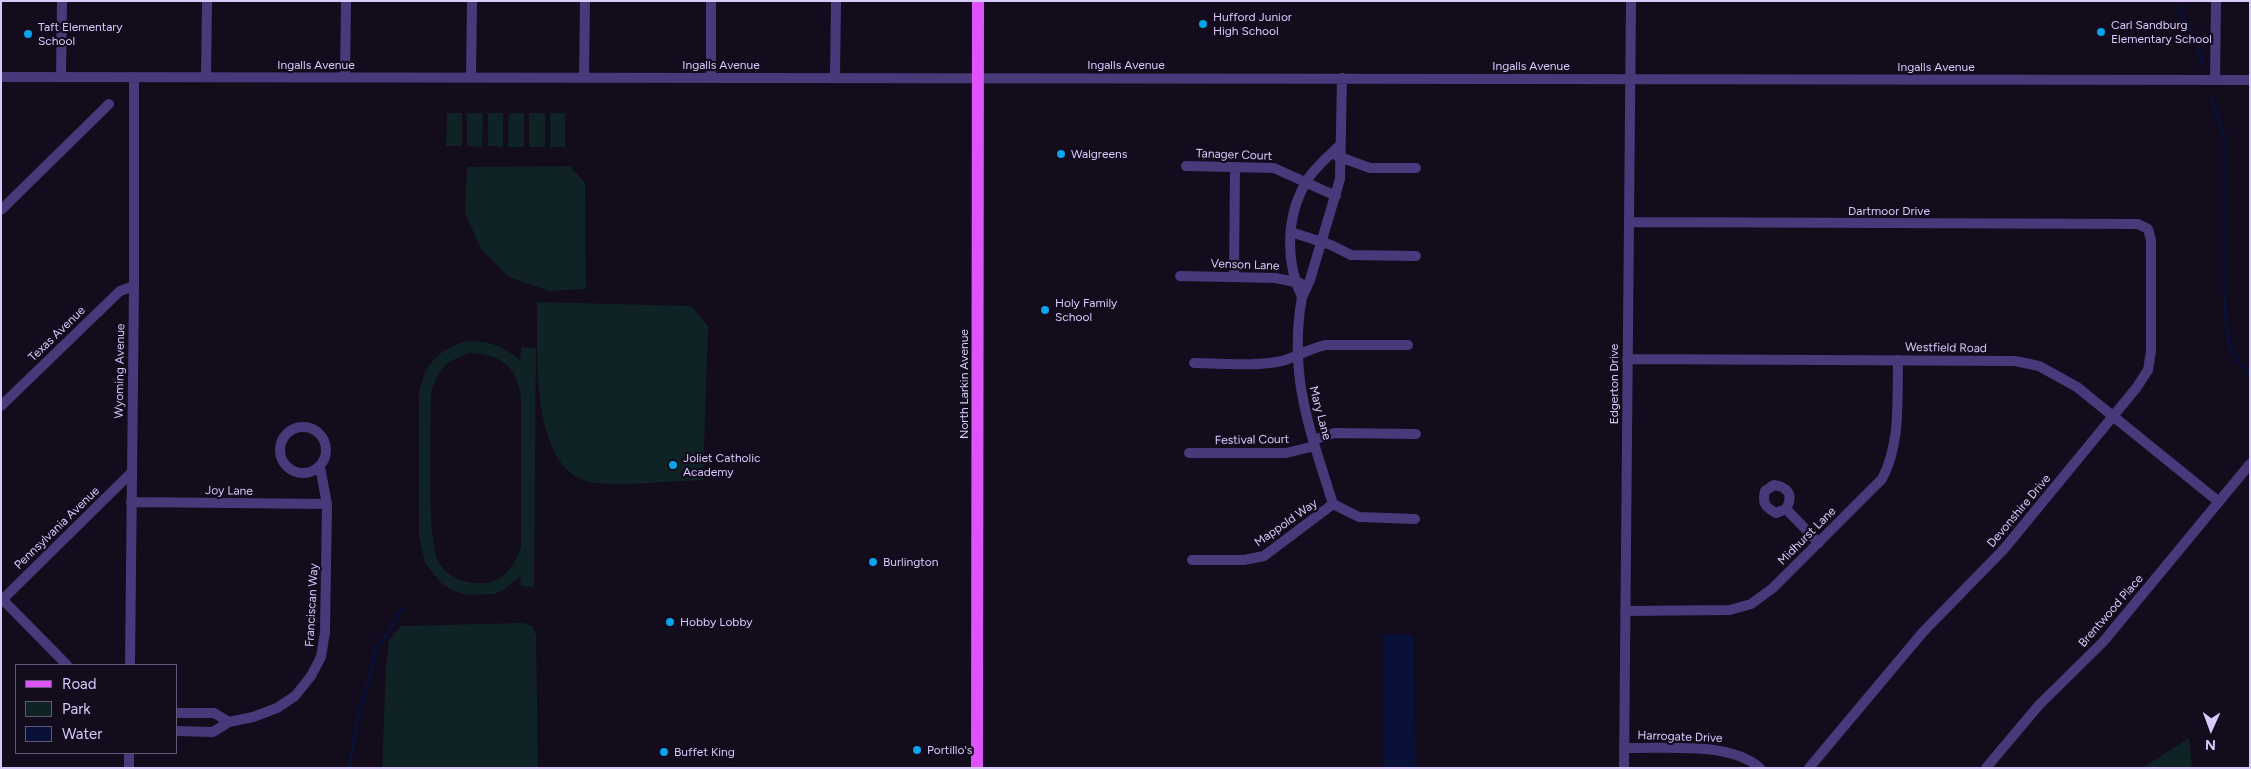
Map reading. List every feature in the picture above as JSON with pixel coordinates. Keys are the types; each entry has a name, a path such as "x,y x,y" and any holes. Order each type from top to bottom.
{"main road":[{"name":"North Larkin Avenue","path":"977,768 978,1"}],"street":[{"path":"61,77 62,1"},
{"path":"206,77 207,1"},
{"path":"344,77 346,1"},
{"path":"471,77 472,1"},
{"path":"584,77 585,1"},
{"path":"711,77 712,1"},
{"path":"835,77 836,1"},
{"name":"Edgerton Drive","path":"1624,768 1628,222 1632,1"},
{"path":"2215,79 2216,1"},
{"name":"Ingalls Avenue","path":"1,77 2250,80"},
{"name":"Wyoming Avenue","path":"130,664 134,77"},
{"name":"Mary Lane","path":"1333,504 1303,410 1297,355 1302,297 1308,286 1336,196 1342,158 1340,145 1343,112 1342,78"},
{"path":"1,210 109,104"},
{"path":"1302,297 1294,281 1290,248 1296,206 1307,181 1340,145"},
{"path":"1331,154 1370,168 1416,168"},
{"name":"Tanager Court","path":"1186,166 1274,168 1307,181 1336,196"},
{"path":"1234,277 1235,167"},
{"name":"Dartmoor Drive","path":"1628,222 2138,224 2148,229"},
{"name":"Devonshire Drive","path":"1809,768 1923,632 2004,549 2113,417 2144,376 2152,352 2151,240 2148,229"},
{"path":"1291,232 1351,255 1416,256"},
{"name":"Venson Lane","path":"1180,276 1275,278 1294,281 1308,286"},
{"name":"Texas Avenue","path":"1,406 120,291 134,286"},
{"path":"1194,363 1270,363 1326,345 1408,345"},
{"name":"Westfield Road","path":"1627,359 2015,361 2039,366 2077,387 2219,502"},
{"name":"Midhurst Lane","path":"1625,612 1730,610 1751,604 1773,588 1882,479 1890,463 1895,442 1898,360"},
{"name":"Franciscan Way","path":"213,736 229,722 254,717 276,708 295,696 311,676 321,657 325,632 327,504 320,467 326,452 322,437 309,428 301,427 286,434 280,447 282,461 286,467 299,474 307,474 320,467"},
{"name":"Festival Court","path":"1189,453 1286,453 1314,443 1334,433 1416,434"},
{"name":"Brentwood Place","path":"1986,768 2039,704 2103,642 2250,464"},
{"name":"Pennsylvania Avenue","path":"2,599 131,473"},
{"name":"Joy Lane","path":"131,502 327,504"},
{"path":"1333,504 1359,517 1415,519"},
{"name":"Mappold Way","path":"1192,560 1244,560 1264,556 1333,504"},
{"path":"1786,509 1819,542"},
{"path":"2,599 66,664"},
{"path":"178,713 214,709 229,722"},
{"path":"178,731 213,736 214,709"},
{"name":"Harrogate Drive","path":"1624,748 1724,750 1754,763 1760,768"},
{"path":"129,754 129,768"}],"green space":[{"path":"447,113 462,113 462,146 446,146"},
{"path":"467,113 483,113 482,147 467,146"},
{"path":"488,113 503,113 503,147 488,146"},
{"path":"509,113 524,113 524,147 508,147"},
{"path":"529,113 545,113 545,147 529,147"},
{"path":"550,113 565,113 565,147 550,147"},
{"path":"570,166 585,183 586,289 549,291 509,277 481,249 465,213 467,167"},
{"path":"537,302 691,306 708,326 703,480 635,484 596,483 574,475 558,459 548,435 541,408 538,379"},
{"path":"468,341 489,343 508,351 520,360 521,347 536,348 534,587 521,586 520,576 505,589 494,594 467,595 454,591 442,584 425,563 419,535 419,395 424,375 434,359 458,344","holes":["471,353 482,354 500,360 507,365 512,371 519,388 521,399 521,547 516,559 504,575 486,583 473,583 466,582 448,573 439,563 435,551 431,508 431,392 437,377 450,362"]},
{"path":"523,623 532,626 536,635 538,768 382,768 389,640 401,626"},
{"path":"2189,738 2192,768 2143,768 2145,766"}],"water":[{"path":"1383,634 1411,635 1414,639 1415,768 1384,768"}],"waterway":[{"path":"2178,7 2197,41 2203,66"},
{"path":"2212,98 2224,137 2224,295 2227,330 2230,346 2237,360 2250,375"},
{"path":"349,768 359,711 370,677 376,647 386,636 402,608"}],"place":[{"name":"Hufford Junior High School","path":"1203,24"},
{"name":"Carl Sandburg Elementary School","path":"2101,32"},
{"name":"Taft Elementary School","path":"28,34"},
{"name":"Walgreens","path":"1061,154"},
{"name":"Holy Family School","path":"1045,310"},
{"name":"Joliet Catholic Academy","path":"673,465"},
{"name":"Burlington","path":"873,562"},
{"name":"Hobby Lobby","path":"670,622"},
{"name":"Portillo's","path":"917,750"},
{"name":"Buffet King","path":"664,752"}]}
